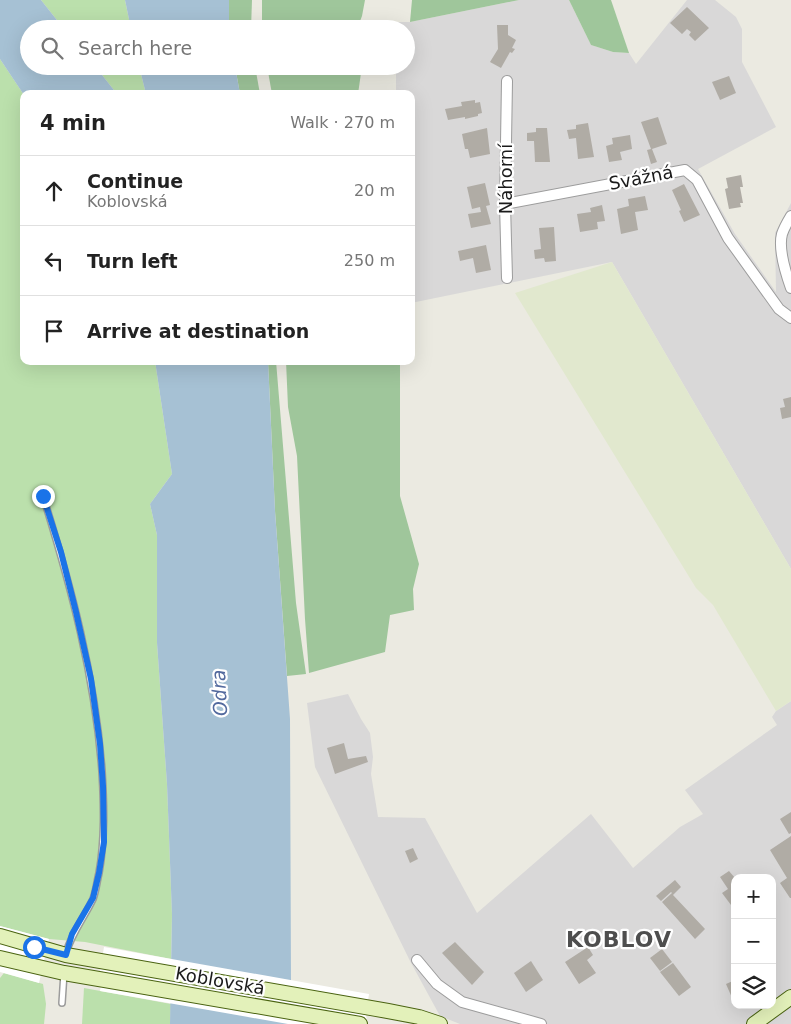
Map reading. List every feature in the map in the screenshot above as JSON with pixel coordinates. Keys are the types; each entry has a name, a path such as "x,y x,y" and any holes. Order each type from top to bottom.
{"street":[{"name":"Náhorní","path":"507,278 508,81"},
{"name":"Svážná","path":"506,204 685,170 697,180 728,238 779,309 791,318"},
{"path":"791,216 782,235 782,246 785,272 791,288"},
{"name":"Koblovská","path":"0,936 66,955 367,1007 419,1017 440,1024"},
{"name":"Koblovská","path":"0,958 42,969 360,1024"},
{"path":"417,960 437,984 462,1002 541,1024"},
{"path":"754,1024 791,996"}],"lane":[{"path":"43,496 61,552 91,679 100,744 103,786 104,842 99,873 93,898 72,934 66,955"},
{"path":"62,1002 64,973"}],"shaded area":[{"path":"519,0 569,0 591,45 613,52 629,53 636,64 687,0 715,0 736,17 742,29 742,62 776,127 698,169 735,234 776,292 775,233 791,203 791,569 612,262 415,302 415,90 396,90 396,75 415,75 415,21"},
{"path":"348,694 370,733 373,757 371,774 378,817 425,818 477,913 591,814 633,868 680,827 703,814 685,790 777,725 772,717 776,711 791,701 791,1024 460,1024 440,1016 410,961 315,767 307,703"}],"green space":[{"path":"41,0 125,0 129,20 57,20"},
{"path":"229,0 252,0 251,20 229,20"},
{"path":"262,0 365,0 360,20 262,20"},
{"path":"412,0 519,0 415,21 410,20"},
{"path":"569,0 611,0 629,53 613,52 591,45"},
{"path":"0,59 21,90 20,365 156,365 172,474 150,504 157,535 157,643 167,784 172,915 171,959 85,942 49,939 0,926"},
{"path":"102,75 141,75 145,90 114,90"},
{"path":"237,75 257,75 259,90 239,90"},
{"path":"269,75 361,75 359,90 271,90"},
{"path":"612,262 791,569 791,701 776,711 713,605 696,588 515,293"},
{"path":"268,365 276,365 296,603 306,674 287,676 275,511"},
{"path":"286,365 400,365 400,496 419,564 413,589 414,610 390,615 385,652 309,673 297,456 288,407"},
{"path":"4,973 43,984 46,1004 44,1024 0,1024 0,978"},
{"path":"84,988 171,1004 170,1024 82,1024"}],"water":[{"path":"0,0 41,0 57,20 20,20 20,75 102,75 114,90 21,90 0,59"},
{"path":"125,0 229,0 229,20 129,20"},
{"path":"141,75 237,75 239,90 145,90"},
{"name":"Odra","path":"156,365 268,365 275,511 290,719 291,980 288,1024 170,1024 172,915 167,784 157,643 157,535 150,504 172,474"}],"pier":[{"path":"0,926 49,939 39,983 0,972"},
{"path":"104,947 369,994 366,1014 367,1024 288,1024 100,991 103,971 100,971"}],"building":[{"path":"687,7 709,28 695,41 689,35 691,32 687,29 682,34 670,23"},
{"path":"497,25 508,25 508,35 516,40 512,48 515,49 512,53 510,52 501,68 490,62 498,49"},
{"path":"729,76 736,93 720,100 712,82"},
{"path":"475,100 475,103 480,102 482,113 478,114 478,116 448,120 445,109 462,106 461,102"},
{"path":"658,117 667,144 652,149 657,162 651,164 647,150 651,149 641,122"},
{"path":"588,123 594,157 578,159 576,138 569,139 567,130 576,129 576,125"},
{"path":"487,128 490,154 470,158 468,149 465,149 462,134"},
{"path":"536,128 547,128 550,162 535,162 534,141 527,141 527,133 536,132"},
{"path":"630,135 632,149 620,152 622,160 609,162 606,146 613,144 612,138"},
{"path":"741,175 743,187 740,187 743,203 740,203 741,207 729,209 725,189 728,188 726,178"},
{"path":"485,183 490,205 486,206 491,224 471,228 468,214 481,212 480,207 472,209 467,187"},
{"path":"684,184 700,215 684,222 672,190"},
{"path":"645,196 648,210 635,212 638,230 621,234 617,209 629,206 628,199"},
{"path":"602,205 605,221 597,222 598,229 580,232 577,214 591,212 590,208"},
{"path":"554,227 556,261 545,262 544,258 535,259 534,250 541,249 539,228"},
{"path":"486,245 491,270 476,273 473,258 460,261 458,251"},
{"path":"791,397 791,417 782,419 780,408 785,407 783,399"},
{"path":"344,743 348,759 366,756 368,762 335,774 327,748"},
{"path":"791,812 791,833 789,834 780,819"},
{"path":"791,836 790,898 780,883 787,878 770,850"},
{"path":"413,848 418,859 410,863 405,851"},
{"path":"729,871 732,874 731,905 722,893 728,889 720,877"},
{"path":"675,880 681,887 673,895 705,929 695,939 662,902 672,893 661,901 656,896"},
{"path":"455,942 484,972 472,985 442,953"},
{"path":"588,947 593,955 587,960 596,973 579,984 565,962"},
{"path":"662,949 672,962 660,971 650,958"},
{"path":"531,961 543,980 526,992 514,973"},
{"path":"673,963 691,987 679,996 660,972"},
{"path":"731,982 731,995 726,984"}],"district":[{"name":"KOBLOV","path":"619,939"}],"route":[{"path":"34,947 66,955 72,934 93,898 104,842 100,744 91,679 61,552 43,496"}]}
